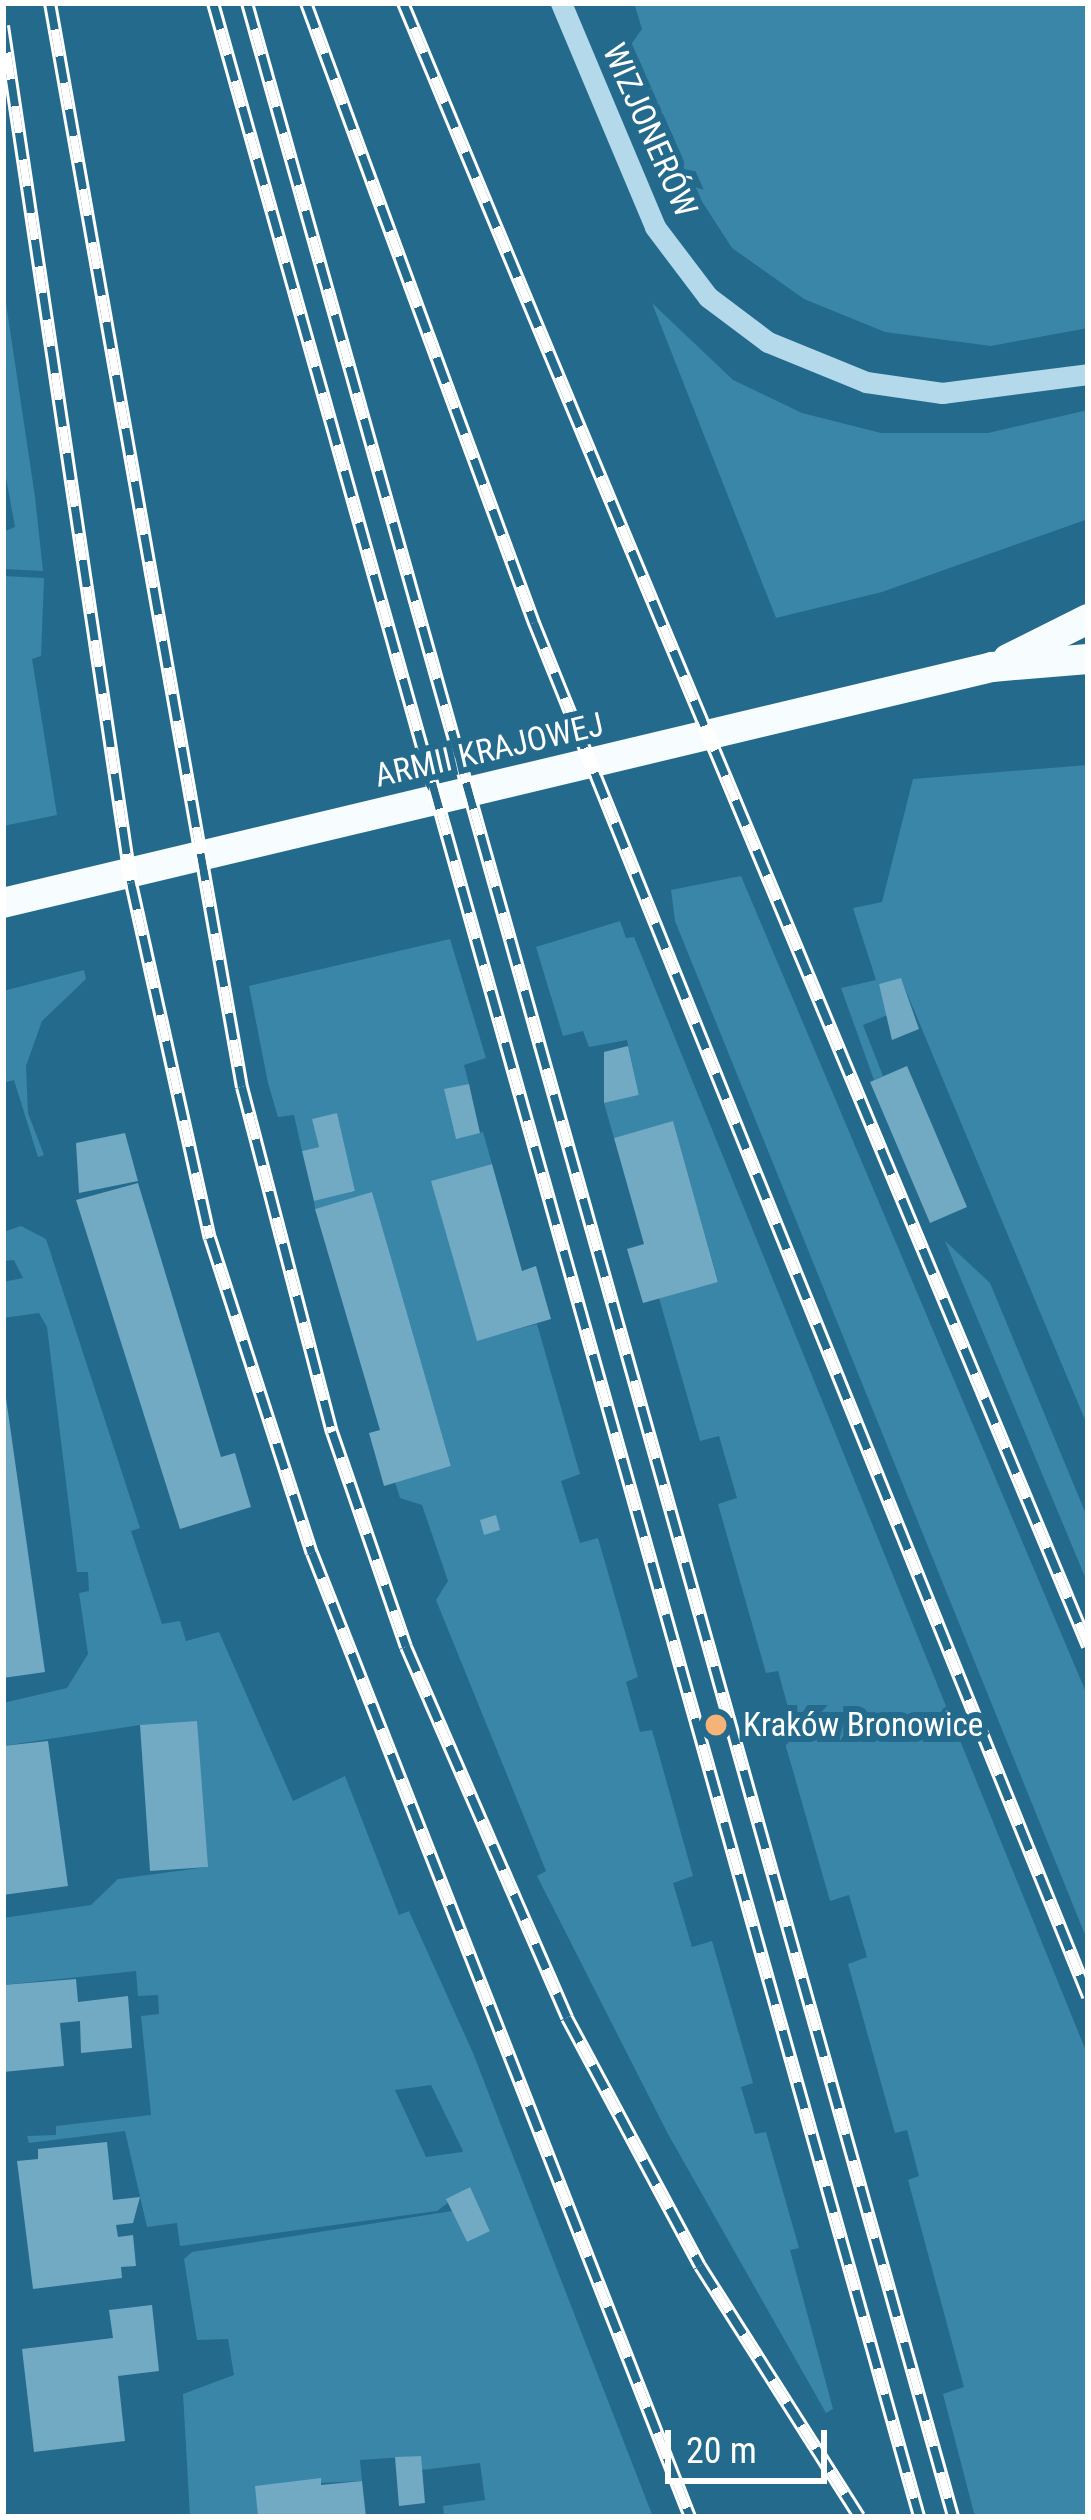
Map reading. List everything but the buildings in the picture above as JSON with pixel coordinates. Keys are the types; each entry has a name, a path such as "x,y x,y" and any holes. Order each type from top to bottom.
{"main road":[{"name":"ARMII KRAJOWEJ","path":"992,667 1088,619"},
{"name":"ARMII KRAJOWEJ","path":"3,903 992,667 1088,658"}],"street":[{"name":"WIZJONERÓW","path":"561,3 655,227 708,297 768,342 866,382 942,393 1088,374"}],"shaded area":[{"path":"634,3 1088,3 1088,328 991,346 885,332 804,299 732,248 681,169 630,46 642,29"},
{"path":"3,283 43,571 3,569 3,532 15,527 3,461"},
{"path":"652,303 733,380 802,413 881,433 988,433 1088,410 1088,519 882,592 776,618"},
{"path":"3,576 44,578 41,656 32,659 57,815 3,826"},
{"path":"1088,765 1088,1427 901,979 879,984 890,1014 863,1025 883,1076 874,1080 841,988 876,980 853,908 882,902 913,779"},
{"path":"741,876 1088,1697 1088,1942 675,921 671,890"},
{"path":"620,921 626,938 634,937 1088,2056 1088,2517 975,2517 943,2394 964,2387 908,2180 919,2176 907,2130 895,2133 848,1964 867,1957 849,1895 830,1901 779,1722 791,1718 778,1671 766,1673 718,1504 737,1498 719,1436 700,1441 659,1298 718,1281 673,1122 614,1138 604,1103 639,1095 627,1040 589,1047 583,1031 563,1036 536,947"},
{"path":"450,939 486,1058 464,1065 469,1084 445,1090 456,1138 483,1132 492,1164 432,1181 477,1340 537,1324 580,1474 561,1481 580,1543 598,1538 638,1677 626,1682 640,1732 652,1730 693,1876 673,1883 692,1947 712,1941 753,2083 741,2087 755,2134 766,2132 799,2248 790,2250 833,2409 826,2413 668,2134 537,1876 546,1871 436,1600 448,1581 422,1505 400,1498 395,1482 451,1466 372,1193 315,1209 314,1201 355,1191 337,1114 313,1119 319,1147 302,1151 294,1115 278,1117 268,1083 249,986"},
{"path":"84,970 86,979 42,1021 26,1066 28,1113 44,1155 38,1157 14,1080 3,1083 3,991"},
{"path":"21,1226 46,1239 140,1528 131,1531 162,1624 180,1621 186,1641 219,1632 293,1801 345,1776 399,1915 409,1911 473,2053 653,2517 444,2517 443,2506 485,2500 480,2463 421,2470 420,2456 360,2460 362,2481 256,2486 258,2517 190,2517 183,2394 234,2375 228,2339 197,2340 184,2259 192,2252 452,2211 467,2242 490,2230 469,2187 437,2211 180,2246 177,2223 147,2227 125,2131 29,2143 27,2136 56,2135 56,2126 151,2115 141,2016 159,2014 158,1995 138,1996 136,1971 3,1985 3,1918 91,1905 118,1879 207,1867 140,1725 3,1746 3,1703 67,1688 88,1654 79,1593 89,1591 88,1572 77,1572 47,1327 39,1313 3,1318 3,1282 23,1278 14,1260 3,1261 3,1232","holes":["431,2085 463,2151 426,2157 395,2090"]},
{"path":"945,1241 990,1283 1088,1519 1088,1584"}],"railway":[{"path":"50,3 242,1087 332,1432 406,1647 567,2018 700,2266 859,2517"},
{"path":"213,3 919,2517"},
{"path":"247,3 953,2517"},
{"path":"306,3 534,623 1088,1996"},
{"path":"403,3 1088,1646"},
{"path":"3,26 131,883 210,1238 312,1553 690,2517"}],"place":[{"name":"Kraków Bronowice","path":"716,1725"}]}
